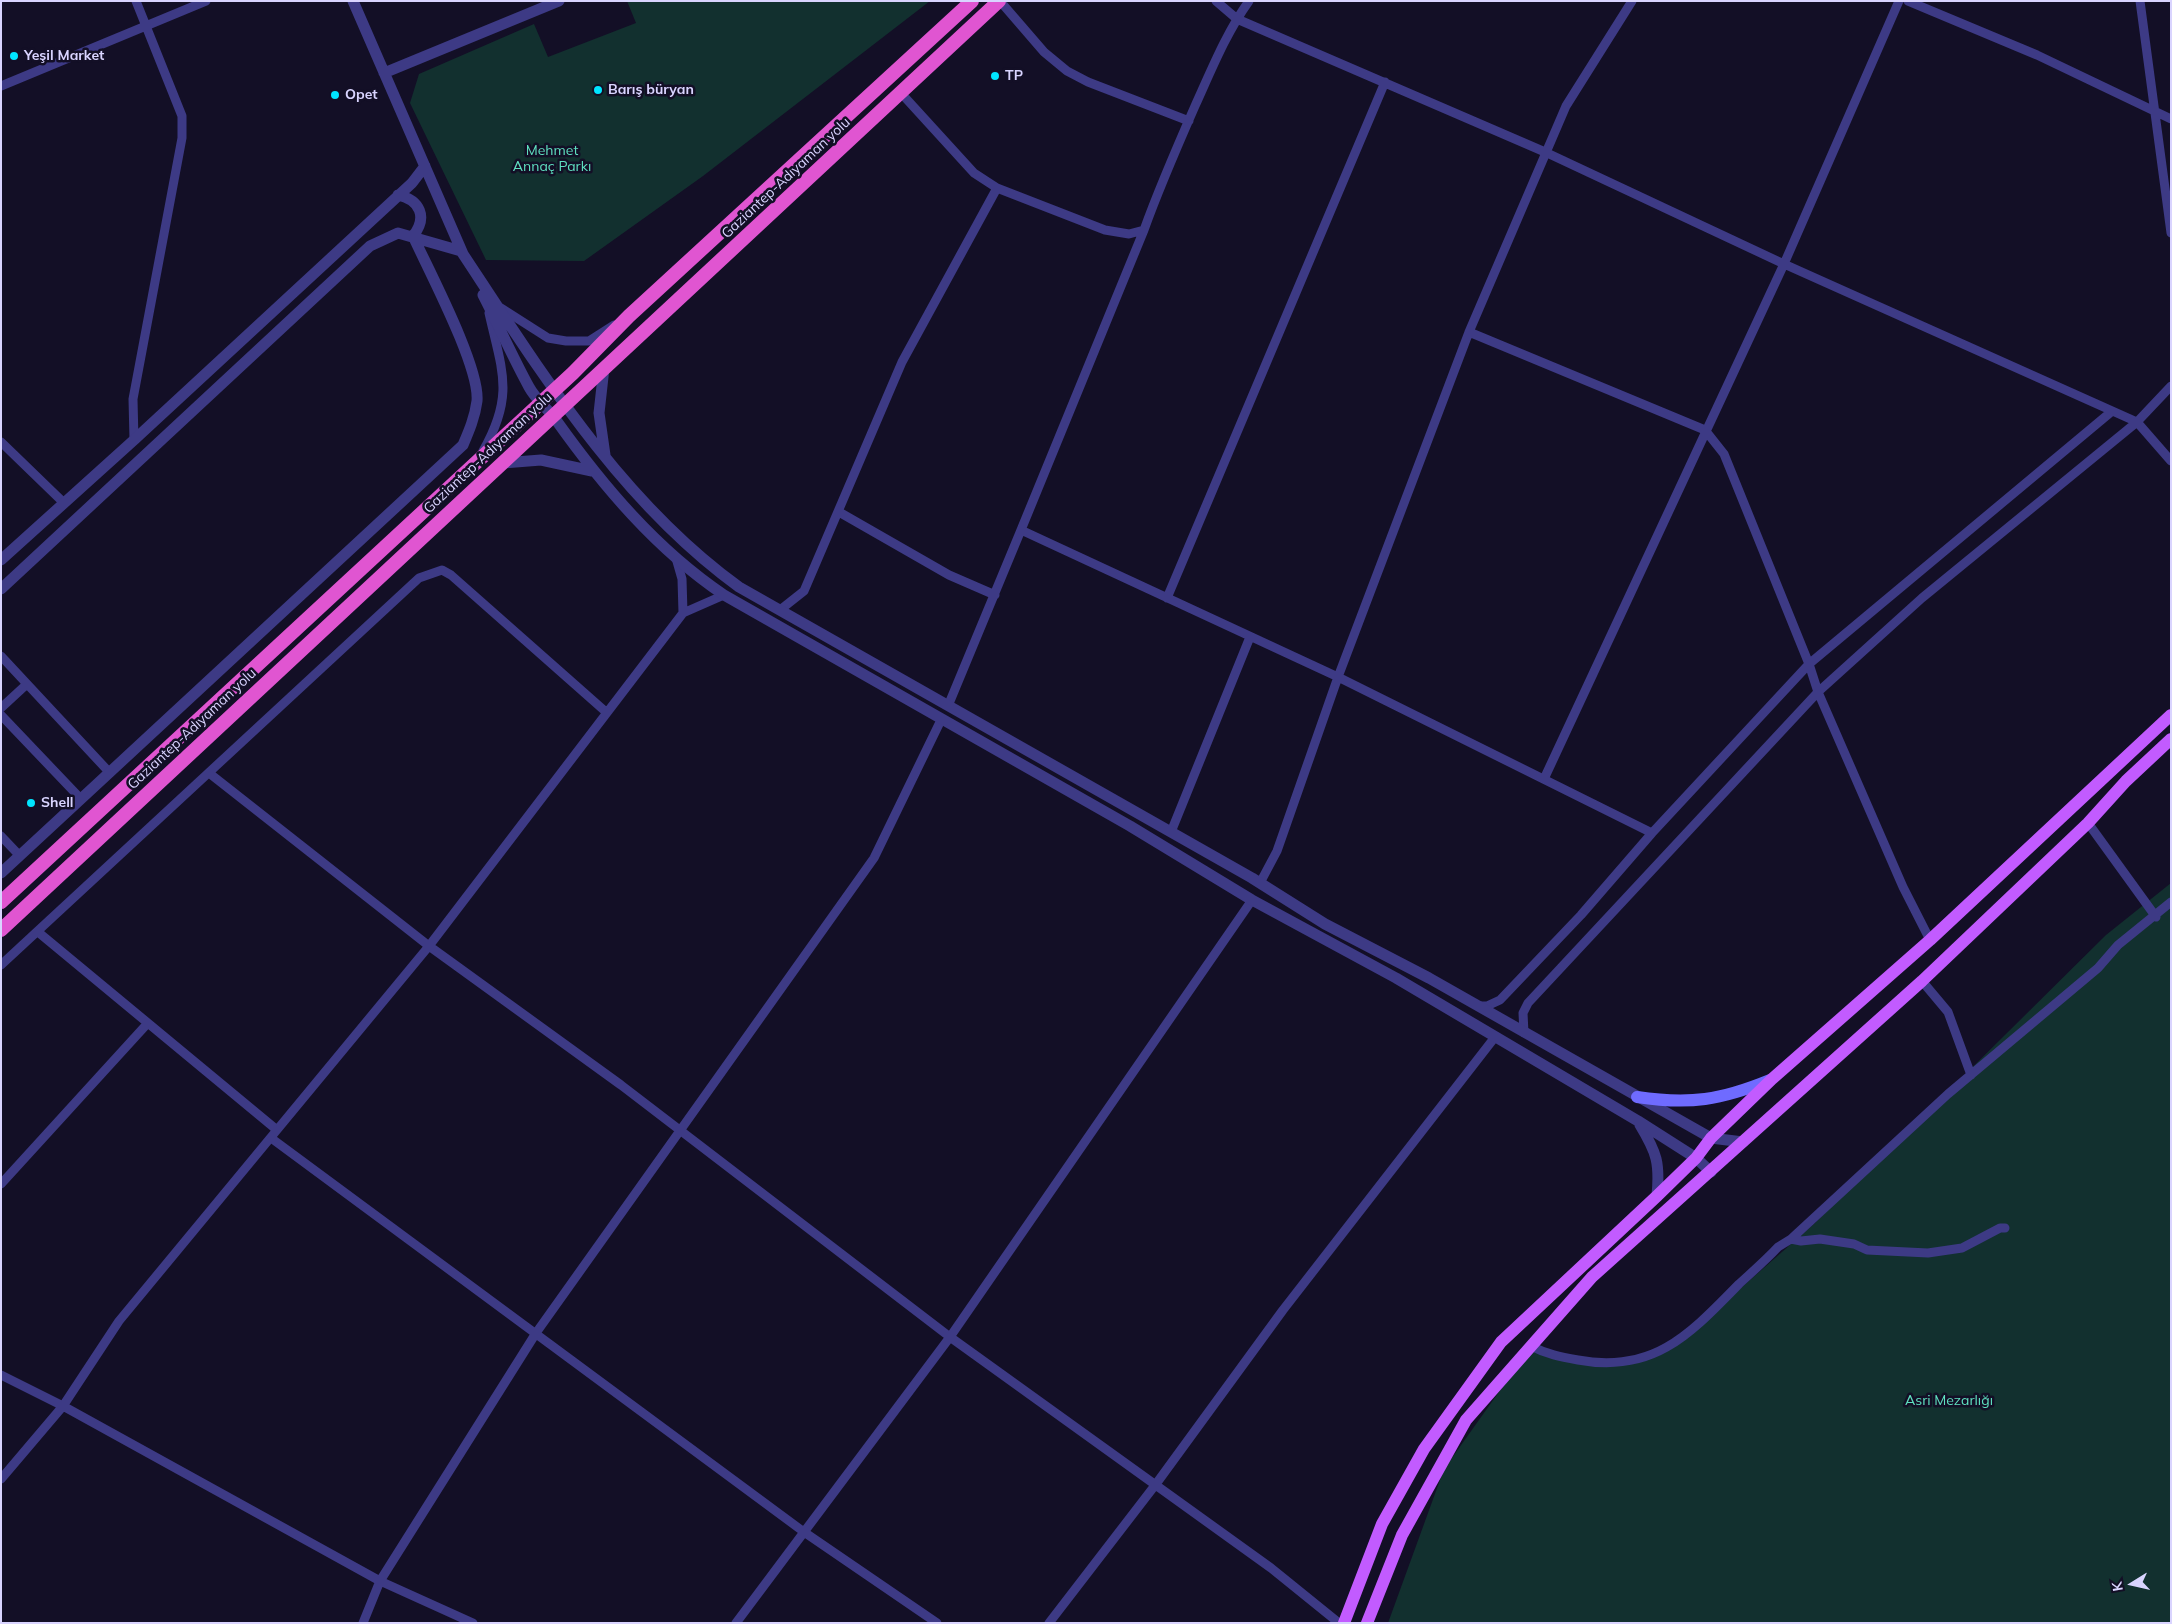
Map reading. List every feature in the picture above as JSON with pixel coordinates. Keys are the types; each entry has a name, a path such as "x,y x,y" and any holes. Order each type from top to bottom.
{"highway":[{"name":"Gaziantep-Adıyaman yolu","path":"1,902 541,403 629,316 972,1"},
{"name":"Gaziantep-Adıyaman yolu","path":"1,930 999,1"}],"main road":[{"path":"1344,1623 1382,1524 1424,1449 1502,1342 1657,1196 1696,1158 1710,1138 1772,1079 1930,940 2171,715"},
{"path":"1367,1623 1402,1535 1466,1420 1592,1277 1922,981 2088,823 2126,781 2171,739"},
{"path":"1637,1097 1661,1101 1691,1102 1734,1095 1772,1079"}],"street":[{"path":"134,440 133,399 182,138 182,116 136,1"},
{"path":"1,86 206,1"},
{"path":"353,1 461,251 530,389 553,416 592,471 691,573 724,595 1130,826 1252,900 1396,978 1638,1121 1696,1158 1711,1172"},
{"path":"384,72 559,1"},
{"path":"999,1 1044,52 1067,71 1088,82 1189,121"},
{"path":"1216,1 1236,18 1545,152 1784,264 2137,422 2171,461"},
{"path":"948,706 1144,230 1159,189 1236,18 1249,1"},
{"path":"1260,883 1277,850 1338,677 1469,332 1566,106 1632,1"},
{"path":"1544,779 1784,264 1899,1"},
{"path":"1908,1 2037,55 2171,119"},
{"path":"2140,1 2171,233"},
{"path":"1167,598 1385,82"},
{"path":"901,93 974,173 998,188 1105,230 1129,234 1144,230"},
{"path":"1,560 134,440 398,195 425,166"},
{"path":"780,610 804,591 902,362 998,188"},
{"path":"398,195 410,198 416,204 420,213 420,225 413,236"},
{"path":"1,589 370,246 398,233 461,251 554,390 605,455 661,521 689,548 739,587 1260,883 1325,924 1478,1006 1710,1138 1743,1142"},
{"path":"1,873 463,445 472,425 477,399 474,382 463,346 413,236"},
{"path":"477,461 496,428 503,403 500,359 486,300"},
{"path":"498,307 548,338 566,341 589,341 629,316"},
{"path":"1469,332 1705,430 1724,454 1809,664 1818,692 1903,887 1930,940"},
{"path":"604,368 599,413 605,455"},
{"path":"1524,1033 1523,1013 1528,1003 1818,692 1922,598 2137,422 2171,386"},
{"path":"1478,1006 1487,1006 1500,1000 1581,915 1652,833 1809,664 2111,412"},
{"path":"1,442 64,503"},
{"path":"503,463 541,460 592,471"},
{"path":"839,512 949,575 995,595"},
{"path":"1021,530 1338,677 1652,833"},
{"path":"676,558 682,579 683,613"},
{"path":"1,965 419,578 442,570 451,575 606,712"},
{"path":"1,1479 62,1406 119,1321 429,946 683,613 724,595"},
{"path":"1171,832 1250,636"},
{"path":"1,656 110,772"},
{"path":"1,708 27,684"},
{"path":"1,715 81,799"},
{"path":"363,1623 380,1581 536,1333 874,858 941,720"},
{"path":"209,773 429,946 680,1130 950,1337 1271,1568 1339,1623"},
{"path":"2088,823 2156,917"},
{"path":"1,836 20,856"},
{"path":"736,1623 950,1337 1252,900"},
{"path":"1531,1346 1545,1353 1609,1364 1638,1361 1676,1342 1710,1313 1778,1247 1791,1239 1970,1075 2098,968 2118,945 2156,917 2171,902"},
{"path":"38,932 274,1134 536,1333 804,1532 937,1623"},
{"path":"1922,981 1948,1012 1970,1075"},
{"path":"1,1184 147,1024"},
{"path":"1048,1623 1156,1484 1282,1310 1495,1037"},
{"path":"1638,1121 1655,1150 1659,1176 1657,1196"},
{"path":"1791,1239 1820,1239 1854,1244 1867,1250 1928,1253 1962,1248 2000,1228 2005,1228"},
{"path":"1,1375 62,1406 380,1581 473,1623"}],"green space":[{"name":"Mehmet Annaç Parkı","path":"627,1 930,1 703,176 584,261 486,260 410,103 419,74 534,24 548,57 636,23"},
{"name":"Asri Mezarlığı","path":"2171,883 2171,1623 1388,1623 1444,1469 1531,1347 1610,1365 1676,1345 1815,1223 2106,935"}],"place":[{"name":"Yeşil Market","path":"14,56"},
{"name":"TP","path":"995,76"},
{"name":"Barış büryan","path":"598,90"},
{"name":"Opet","path":"335,95"},
{"name":"Shell","path":"31,803"}]}
